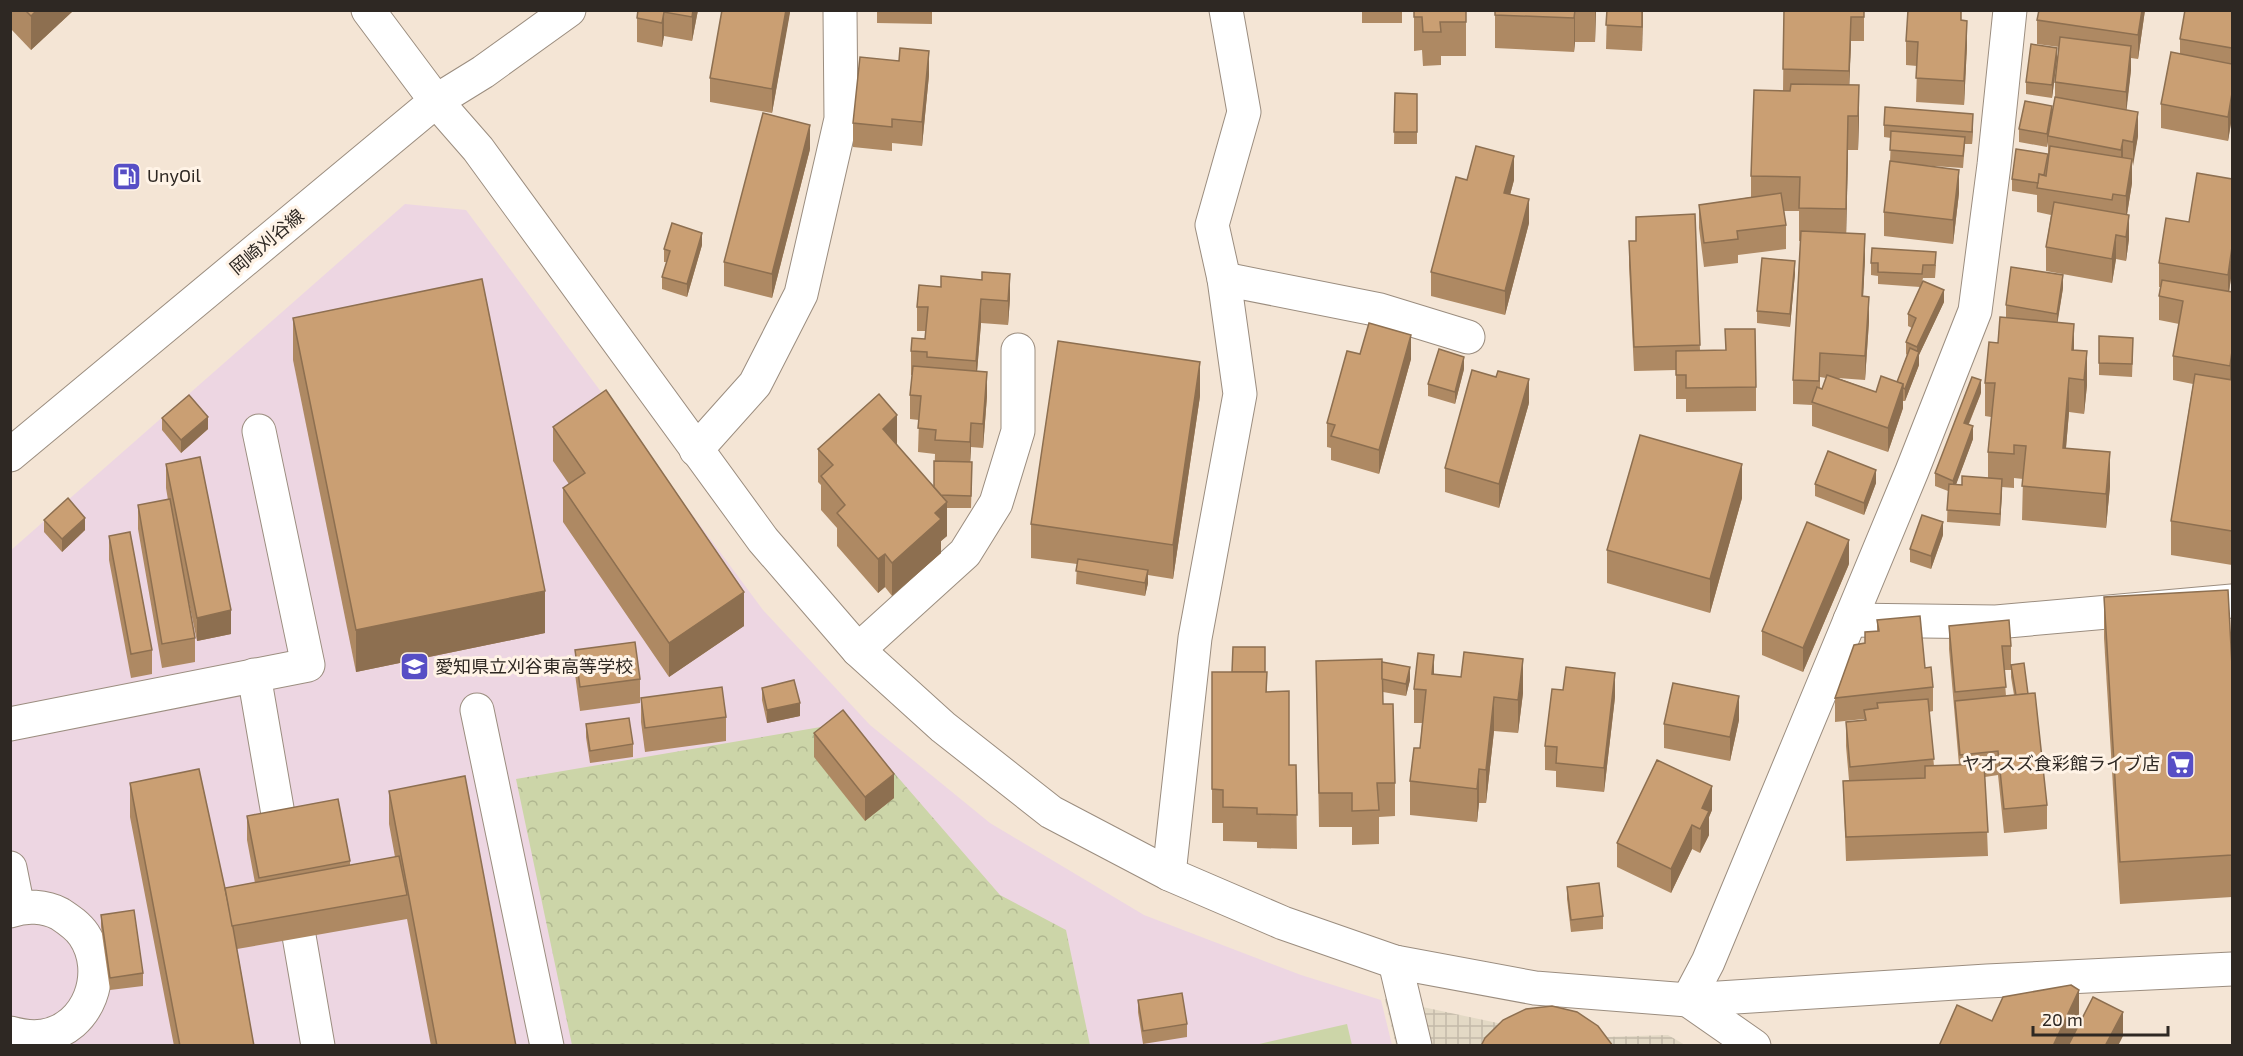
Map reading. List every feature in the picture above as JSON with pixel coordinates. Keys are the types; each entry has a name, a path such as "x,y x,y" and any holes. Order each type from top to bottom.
{"street":[{"path":"368,10 436,101 478,149 763,540 858,650 943,727 1051,812 1169,874 1283,924 1395,962 1535,988 1688,1000 1987,981 2232,969"},
{"name":"岡崎刈谷線","path":"10,455 436,101 483,72 569,10"},
{"path":"696,450 755,384 801,294 841,119 840,10"},
{"path":"1169,874 1195,638 1240,394 1224,279 1212,225 1244,112 1226,10"},
{"path":"1688,1000 1708,962 1912,471 1975,311 1994,165 2010,10"},
{"path":"1224,279 1380,310 1468,337"},
{"path":"858,650 965,553 996,502 1018,431 1018,350"},
{"path":"10,723 308,665 259,430"},
{"path":"1850,620 1996,622 2232,601"},
{"path":"254,675 318,1046"},
{"path":"477,710 548,1046"},
{"path":"10,868 14,910 37,907 55,912 71,921 84,934 92,951 96,969 94,987 87,1004 76,1019 71,1038 10,1033"},
{"path":"1395,962 1415,1046"},
{"path":"1688,1000 1754,1046"}],"shaded area":[{"name":"愛知県立刈谷東高等学校","path":"405,204 466,210 763,610 870,725 990,823 1144,915 1301,975 1381,1000 1392,1045 11,1045 10,551"},
{"path":"1385,999 1507,1025 1605,1037 1668,1035 1685,1045 1396,1045"}],"green space":[{"path":"850,722 1000,895 1066,930 1090,1045 572,1045 516,779"},
{"path":"1347,1024 1352,1045 1255,1045"}],"building":[{"path":"25,10 37,10 31,16"},
{"path":"638,10 693,10 692,17 664,12 662,23 637,18"},
{"path":"722,10 786,10 772,89 710,78"},
{"path":"1414,10 1466,10 1466,22 1440,22 1441,32 1423,32 1422,17 1414,17"},
{"path":"1495,10 1575,10 1574,18 1495,15"},
{"path":"1607,10 1642,10 1642,27 1606,25"},
{"path":"1784,10 1864,10 1864,17 1851,17 1849,71 1783,69"},
{"path":"1908,10 1961,10 1961,20 1967,21 1964,81 1916,78 1918,42 1906,41"},
{"path":"2039,10 2142,10 2138,35 2037,20"},
{"path":"2185,10 2232,10 2232,48 2180,39"},
{"path":"2060,37 2131,46 2126,92 2055,82"},
{"path":"2031,44 2057,48 2052,85 2026,82"},
{"path":"900,48 929,51 922,122 892,119 892,127 853,123 860,57 899,61"},
{"path":"2171,52 2232,64 2232,93 2228,117 2161,104"},
{"path":"1791,84 1859,85 1858,116 1848,116 1846,209 1799,208 1800,177 1751,176 1754,90 1790,91"},
{"path":"1395,93 1417,94 1417,132 1394,132"},
{"path":"2055,97 2138,112 2133,142 2123,140 2121,150 2048,136"},
{"path":"2025,101 2052,106 2047,134 2019,129"},
{"path":"1885,107 1973,114 1972,132 1884,125"},
{"path":"763,113 810,125 772,274 724,262"},
{"path":"1891,131 1965,137 1963,156 1890,150"},
{"path":"1476,146 1514,156 1504,193 1529,199 1505,291 1431,272 1456,177 1467,180"},
{"path":"2050,146 2132,159 2126,196 2113,194 2112,200 2037,188 2039,174 2046,176"},
{"path":"2016,149 2048,154 2044,175 2039,174 2038,183 2012,179"},
{"path":"1890,161 1959,170 1953,220 1884,212"},
{"path":"2197,173 2232,179 2232,247 2228,275 2159,263 2166,218 2189,222"},
{"path":"1781,193 1786,225 1737,231 1738,239 1704,243 1699,205"},
{"path":"2054,202 2129,215 2126,237 2116,235 2112,259 2046,247"},
{"path":"1695,214 1700,345 1634,347 1629,241 1636,241 1636,217"},
{"path":"672,223 702,233 687,284 662,277 670,251 664,249"},
{"path":"1801,231 1865,234 1862,296 1869,297 1865,356 1820,353 1819,381 1793,380"},
{"path":"1872,248 1936,252 1935,265 1923,265 1922,274 1878,272 1878,263 1871,263"},
{"path":"1762,258 1795,261 1790,314 1757,311"},
{"path":"2011,267 2063,275 2057,314 2006,305"},
{"path":"982,272 1010,274 1008,301 981,299 976,361 927,357 927,352 911,351 912,338 925,339 928,307 917,307 919,285 941,287 941,276 982,280"},
{"path":"482,279 545,591 356,630 293,318"},
{"path":"2162,280 2232,292 2230,366 2173,356 2183,301 2159,296"},
{"path":"1923,281 1944,290 1917,347 1906,342 1916,318 1908,314"},
{"path":"2000,317 2074,324 2072,350 2087,351 2084,380 2069,378 2063,448 2110,452 2106,494 2022,486 2026,446 2014,445 2014,454 1988,452 1995,383 1985,383 1989,342 1998,343"},
{"path":"1369,323 1411,335 1379,450 1331,436 1335,425 1327,423 1347,351 1360,354"},
{"path":"1725,329 1755,329 1756,387 1686,388 1686,375 1676,375 1676,351 1726,350"},
{"path":"2099,336 2133,338 2132,364 2099,363"},
{"path":"1058,341 1200,362 1173,545 1031,524"},
{"path":"1910,348 1919,352 1905,389 1903,384 1897,382"},
{"path":"1439,349 1464,357 1455,392 1428,384"},
{"path":"913,366 987,372 983,424 971,423 970,442 935,440 936,430 918,428 921,396 910,395"},
{"path":"1472,370 1496,377 1498,371 1529,379 1499,484 1445,468"},
{"path":"2195,374 2232,380 2232,531 2171,521"},
{"path":"1827,375 1876,392 1881,376 1903,384 1888,428 1812,402 1817,387 1822,389"},
{"path":"1972,377 1981,380 1964,423 1973,426 1953,481 1935,473"},
{"path":"606,390 744,592 669,643 563,488 585,473 553,427"},
{"path":"879,394 897,415 883,429 947,502 935,513 941,519 892,563 885,554 878,559 837,513 845,505 821,476 833,465 818,449"},
{"path":"189,395 208,417 181,440 162,418"},
{"path":"1640,435 1742,464 1710,579 1607,550"},
{"path":"1828,451 1876,470 1864,503 1815,484"},
{"path":"200,457 231,610 197,618 166,464"},
{"path":"934,461 972,462 971,496 941,495 934,487"},
{"path":"1962,476 2002,479 2000,514 1947,510 1949,484 1962,485"},
{"path":"68,498 85,518 62,539 44,520"},
{"path":"170,499 195,638 162,644 138,505"},
{"path":"1922,515 1943,522 1931,556 1910,549"},
{"path":"1807,522 1849,540 1803,648 1762,631"},
{"path":"130,532 152,650 131,654 109,536"},
{"path":"1078,559 1148,570 1145,583 1076,571"},
{"path":"2228,590 2232,666 2232,855 2120,862 2104,597"},
{"path":"1920,616 1925,668 1931,667 1933,687 1835,698 1854,645 1865,643 1865,632 1879,631 1877,620"},
{"path":"2009,620 2011,646 2002,646 2006,687 1955,692 1949,626"},
{"path":"635,642 640,679 580,687 575,650"},
{"path":"1233,647 1265,647 1265,672 1232,672"},
{"path":"1464,652 1523,659 1518,700 1494,697 1486,770 1479,769 1477,789 1410,781 1414,748 1420,748 1426,690 1414,689 1418,653 1434,655 1432,674 1461,677"},
{"path":"1382,659 1383,704 1393,704 1395,783 1377,783 1379,810 1352,811 1352,793 1319,793 1316,661"},
{"path":"1382,662 1410,667 1406,684 1382,679"},
{"path":"2024,663 2028,694 2016,695 2011,665"},
{"path":"1566,667 1615,673 1604,768 1556,763 1557,747 1545,746 1552,689 1563,690"},
{"path":"1212,672 1267,672 1266,692 1289,691 1289,765 1296,765 1297,815 1257,814 1257,808 1223,807 1223,790 1212,789"},
{"path":"794,680 800,703 767,710 762,688"},
{"path":"1673,683 1739,696 1730,737 1664,724"},
{"path":"722,687 726,717 645,728 641,698"},
{"path":"2035,693 2047,805 2004,809 1998,751 1960,755 1955,701"},
{"path":"1928,699 1934,759 1850,767 1846,722 1866,720 1864,710 1878,708 1877,703"},
{"path":"843,710 894,774 865,797 814,733"},
{"path":"629,718 633,744 590,751 586,724"},
{"path":"1657,760 1712,786 1702,808 1709,811 1700,829 1692,825 1671,869 1617,843"},
{"path":"1984,764 1988,832 1846,837 1843,781 1925,778 1925,766"},
{"path":"199,769 231,916 254,1046 180,1046 130,783"},
{"path":"465,776 516,1046 437,1046 389,791"},
{"path":"338,799 350,861 259,878 247,816"},
{"path":"399,856 407,895 232,926 225,888"},
{"path":"1599,883 1603,916 1571,920 1567,887"},
{"path":"134,910 143,973 110,978 101,915"},
{"path":"2071,985 2079,990 2053,1046 1939,1046 1957,1005 1992,1021 2003,997"},
{"path":"1182,993 1187,1024 1143,1031 1138,1000"},
{"path":"2093,997 2123,1012 2105,1046 2068,1046"},
{"path":"1552,1006 1577,1012 1598,1026 1613,1046 1481,1046 1485,1038 1503,1020 1526,1009"}],"place":[{"name":"UnyOil","path":"126,176"},
{"name":"愛知県立刈谷東高等学校","path":"414,667"},
{"name":"ヤオスズ食彩館ライブ店","path":"2181,764"}]}
